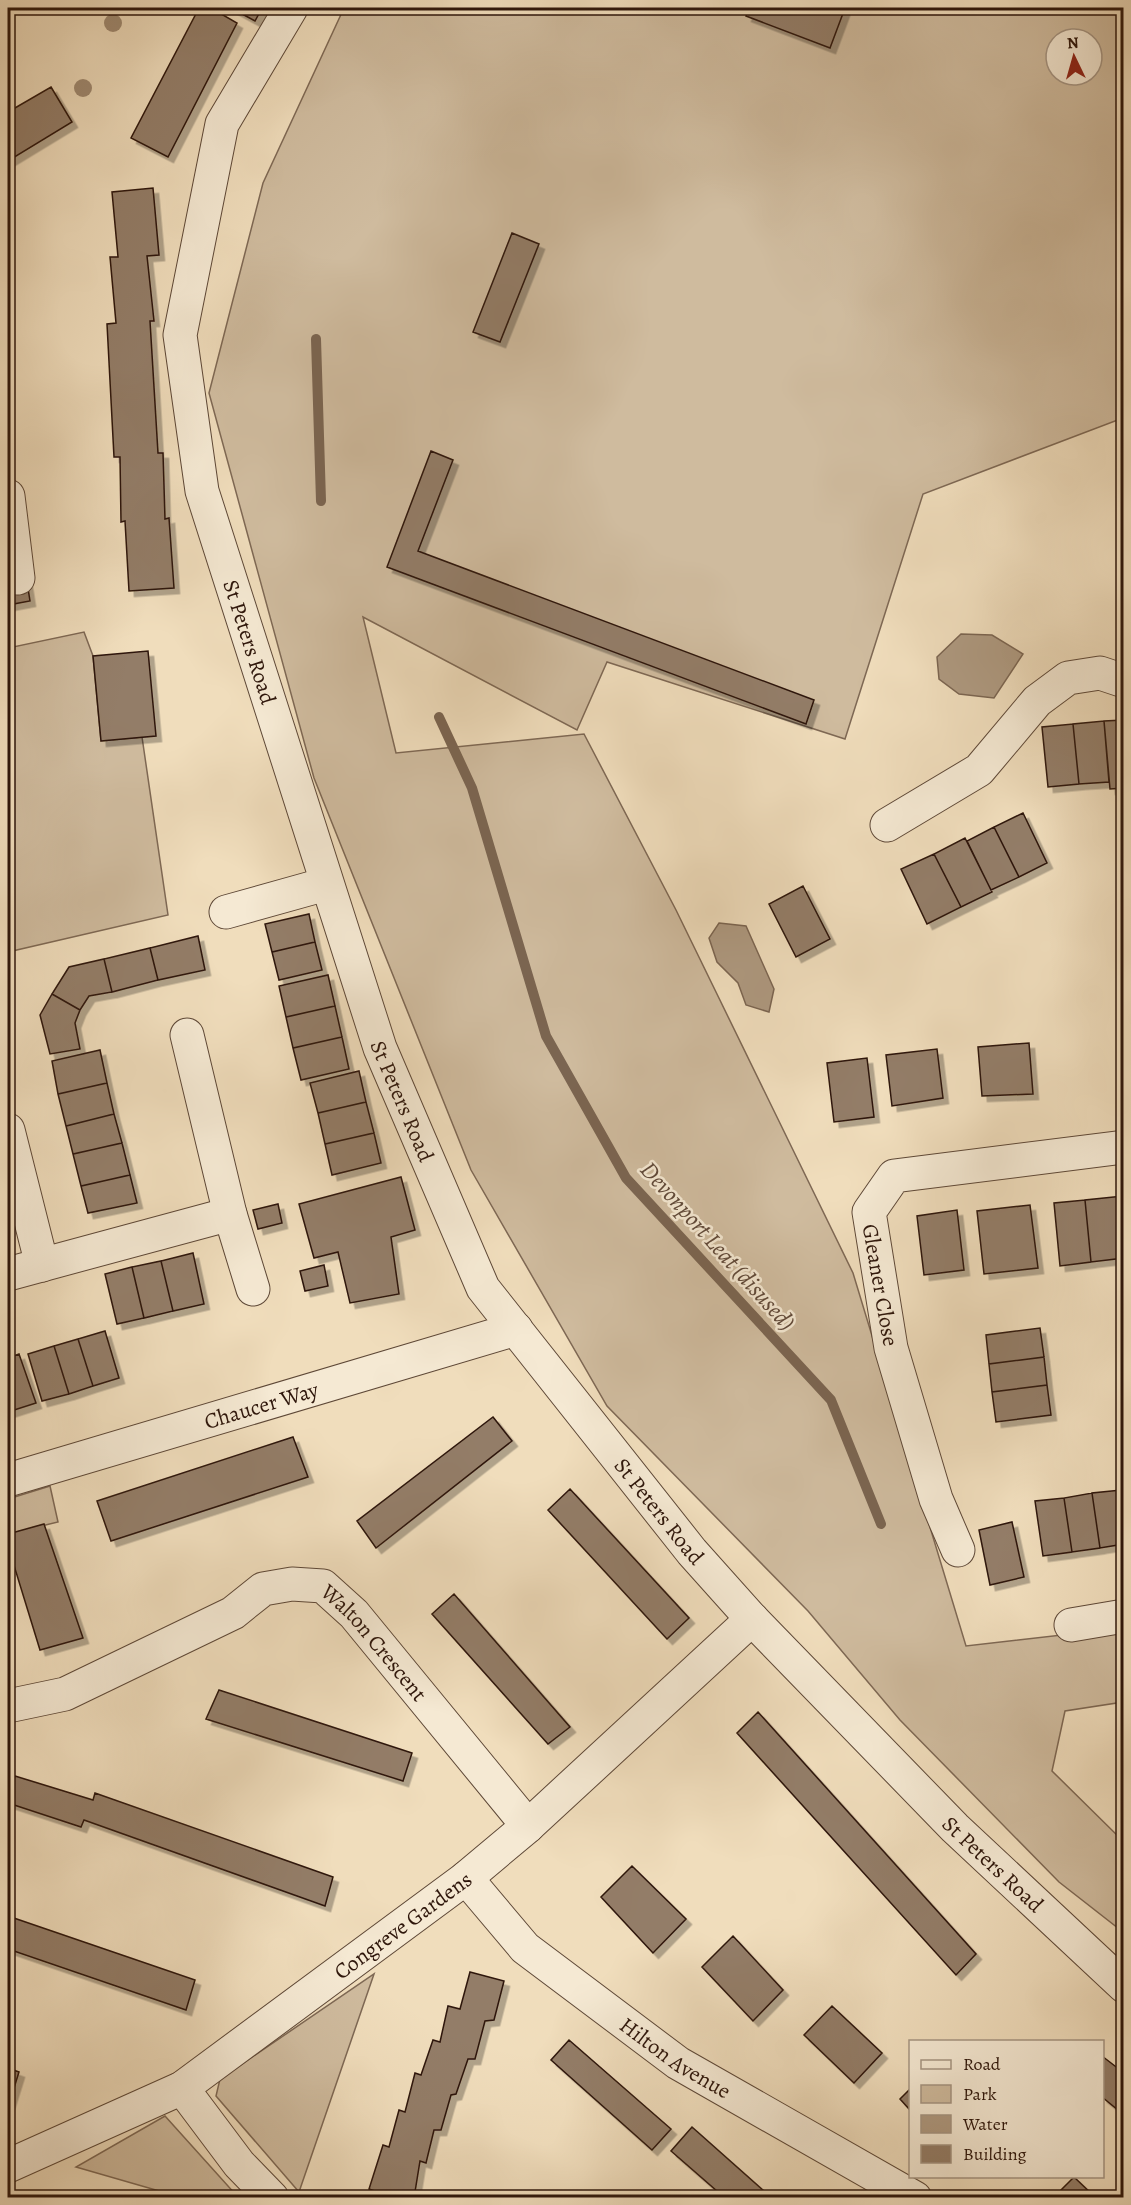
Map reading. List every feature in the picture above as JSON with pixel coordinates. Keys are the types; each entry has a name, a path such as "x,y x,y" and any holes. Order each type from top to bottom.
{"street":[{"name":"St Peters Road","path":"291,8 222,124 180,335 202,491 380,1048 483,1288 692,1552 752,1619 955,1828 1124,1986"},
{"path":"8,496 18,578"},
{"path":"887,825 979,770 1037,701 1068,678 1100,673 1124,681"},
{"path":"226,912 326,884"},
{"path":"187,1035 230,1214 253,1288"},
{"path":"8,1130 42,1265"},
{"name":"Gleaner Close","path":"958,1551 936,1499 891,1348 869,1212 894,1176 1124,1148"},
{"path":"8,1274 230,1214"},
{"name":"Chaucer Way","path":"8,1480 516,1329"},
{"name":"Walton Crescent","path":"8,1706 65,1694 233,1613 263,1589 292,1584 323,1586 354,1614 528,1826"},
{"path":"1071,1625 1124,1616"},
{"name":"Congreve Gardens","path":"8,2166 182,2088 466,1878 528,1826 752,1619"},
{"name":"Hilton Avenue","path":"466,1878 525,1948 678,2063 915,2198"},
{"path":"182,2088 239,2164 272,2198"}],"green space":[{"path":"344,8 1123,8 1123,418 923,494 845,739 607,662 577,730 363,617 396,753 584,734 676,910 853,1273 966,1646 1123,1628 1123,1702 1065,1711 1052,1771 1123,1841 1123,1932 1059,1882 900,1720 808,1611 607,1406 471,1170 314,778 209,393 263,183"},
{"path":"84,632 93,656 101,741 142,737 168,915 8,952 8,648"},
{"path":"50,1486 58,1522 8,1534 8,1499"},
{"path":"374,1974 299,2192 216,2096 220,2079"},
{"path":"165,2116 237,2197 180,2197 76,2167"}],"water":[{"path":"961,634 992,635 1023,654 994,698 959,694 939,679 937,657"},
{"path":"719,923 746,926 774,989 769,1012 746,1005 738,983 717,962 709,938"}],"building":[{"path":"199,8 211,8 237,23 168,157 131,138"},
{"path":"231,8 262,8 255,21"},
{"path":"749,8 845,8 830,48 746,16"},
{"path":"51,87 72,122 8,161 8,112"},
{"path":"153,188 159,255 147,256 154,321 150,321 158,453 163,453 165,519 169,518 174,588 129,591 125,521 121,522 120,457 114,457 107,324 116,323 110,257 118,257 112,192"},
{"path":"512,233 539,244 500,342 473,332"},
{"path":"431,451 453,460 418,551 814,700 806,724 387,567"},
{"path":"27,582 30,601 8,605 8,586"},
{"path":"148,651 156,736 101,741 93,656"},
{"path":"1124,720 1124,788 1110,789 1104,721"},
{"path":"1104,721 1109,782 1079,784 1073,724"},
{"path":"1073,724 1079,784 1048,787 1042,727"},
{"path":"1023,813 1047,863 1019,877 994,827"},
{"path":"994,827 1019,877 991,890 967,841"},
{"path":"965,838 992,892 961,907 934,854"},
{"path":"934,854 961,907 927,924 901,869"},
{"path":"803,886 830,939 796,957 769,904"},
{"path":"309,914 315,942 272,952 265,924"},
{"path":"198,936 205,970 158,980 150,948"},
{"path":"315,942 322,970 279,980 272,952"},
{"path":"150,948 158,980 112,992 104,959"},
{"path":"104,959 112,992 89,996 80,1010 52,994 69,967"},
{"path":"328,975 335,1006 286,1017 279,986"},
{"path":"52,994 80,1010 75,1023 80,1049 50,1054 40,1015"},
{"path":"335,1006 342,1037 293,1048 286,1017"},
{"path":"342,1037 349,1069 301,1080 293,1048"},
{"path":"1029,1043 1033,1094 982,1096 978,1047"},
{"path":"937,1049 943,1098 892,1106 886,1055"},
{"path":"100,1050 107,1083 58,1094 52,1061"},
{"path":"867,1058 874,1117 834,1122 827,1063"},
{"path":"359,1071 366,1102 318,1113 310,1083"},
{"path":"107,1083 114,1114 66,1126 58,1094"},
{"path":"366,1102 374,1133 325,1144 318,1113"},
{"path":"114,1114 122,1143 73,1154 66,1126"},
{"path":"374,1133 381,1163 332,1175 325,1144"},
{"path":"122,1143 130,1175 81,1186 73,1154"},
{"path":"130,1175 137,1203 88,1213 81,1186"},
{"path":"401,1177 415,1230 391,1237 399,1294 350,1303 338,1252 314,1258 299,1204"},
{"path":"1123,1196 1124,1258 1091,1262 1085,1200"},
{"path":"1085,1200 1091,1262 1060,1266 1054,1203"},
{"path":"278,1204 282,1223 258,1229 253,1210"},
{"path":"1030,1205 1038,1268 984,1274 977,1211"},
{"path":"957,1210 964,1270 924,1275 917,1216"},
{"path":"193,1253 204,1304 173,1311 161,1261"},
{"path":"161,1261 173,1311 144,1318 132,1267"},
{"path":"324,1265 328,1286 305,1291 300,1271"},
{"path":"132,1267 144,1318 117,1324 105,1274"},
{"path":"1040,1328 1044,1357 989,1364 986,1335"},
{"path":"105,1331 119,1378 93,1386 78,1339"},
{"path":"78,1339 93,1386 69,1394 54,1346"},
{"path":"54,1346 69,1394 42,1401 28,1354"},
{"path":"19,1354 36,1403 8,1412 8,1358"},
{"path":"1044,1357 1047,1385 992,1392 989,1364"},
{"path":"1047,1385 1051,1415 996,1422 992,1392"},
{"path":"493,1417 512,1441 376,1548 357,1521"},
{"path":"293,1437 308,1477 111,1541 97,1501"},
{"path":"570,1489 689,1618 667,1639 548,1510"},
{"path":"1121,1490 1124,1544 1100,1548 1092,1493"},
{"path":"1092,1493 1100,1548 1072,1552 1064,1498"},
{"path":"1064,1498 1072,1552 1043,1556 1035,1501"},
{"path":"1012,1522 1024,1577 990,1585 979,1530"},
{"path":"44,1524 83,1638 40,1650 8,1546 8,1534"},
{"path":"454,1594 570,1727 548,1744 432,1614"},
{"path":"219,1690 412,1753 403,1781 206,1719"},
{"path":"758,1712 976,1954 956,1975 737,1733"},
{"path":"15,1776 93,1800 95,1793 333,1877 325,1906 84,1820 81,1827 8,1803"},
{"path":"632,1866 686,1919 653,1953 601,1897"},
{"path":"8,1916 195,1980 186,2010 8,1949"},
{"path":"733,1936 783,1990 753,2021 702,1967"},
{"path":"470,1972 504,1981 494,2020 485,2021 475,2059 468,2059 456,2094 451,2095 441,2130 434,2130 426,2163 420,2161 414,2198 395,2198 369,2189 383,2145 389,2147 399,2110 405,2112 415,2073 421,2075 433,2040 440,2042 448,2006 460,2009"},
{"path":"832,2006 882,2053 854,2083 804,2035"},
{"path":"569,2040 671,2129 652,2150 551,2060"},
{"path":"1104,2058 1124,2073 1124,2115 1104,2099"},
{"path":"8,2068 19,2072 9,2104 8,2104"},
{"path":"909,2090 909,2109 900,2099"},
{"path":"692,2127 772,2198 725,2198 671,2151"},
{"path":"1075,2178 1096,2198 1053,2198"}],"waterway":[{"path":"316,339 321,501"},
{"name":"Devonport Leat (disused)","path":"439,717 472,788 546,1036 626,1178 831,1400 881,1524"}]}
